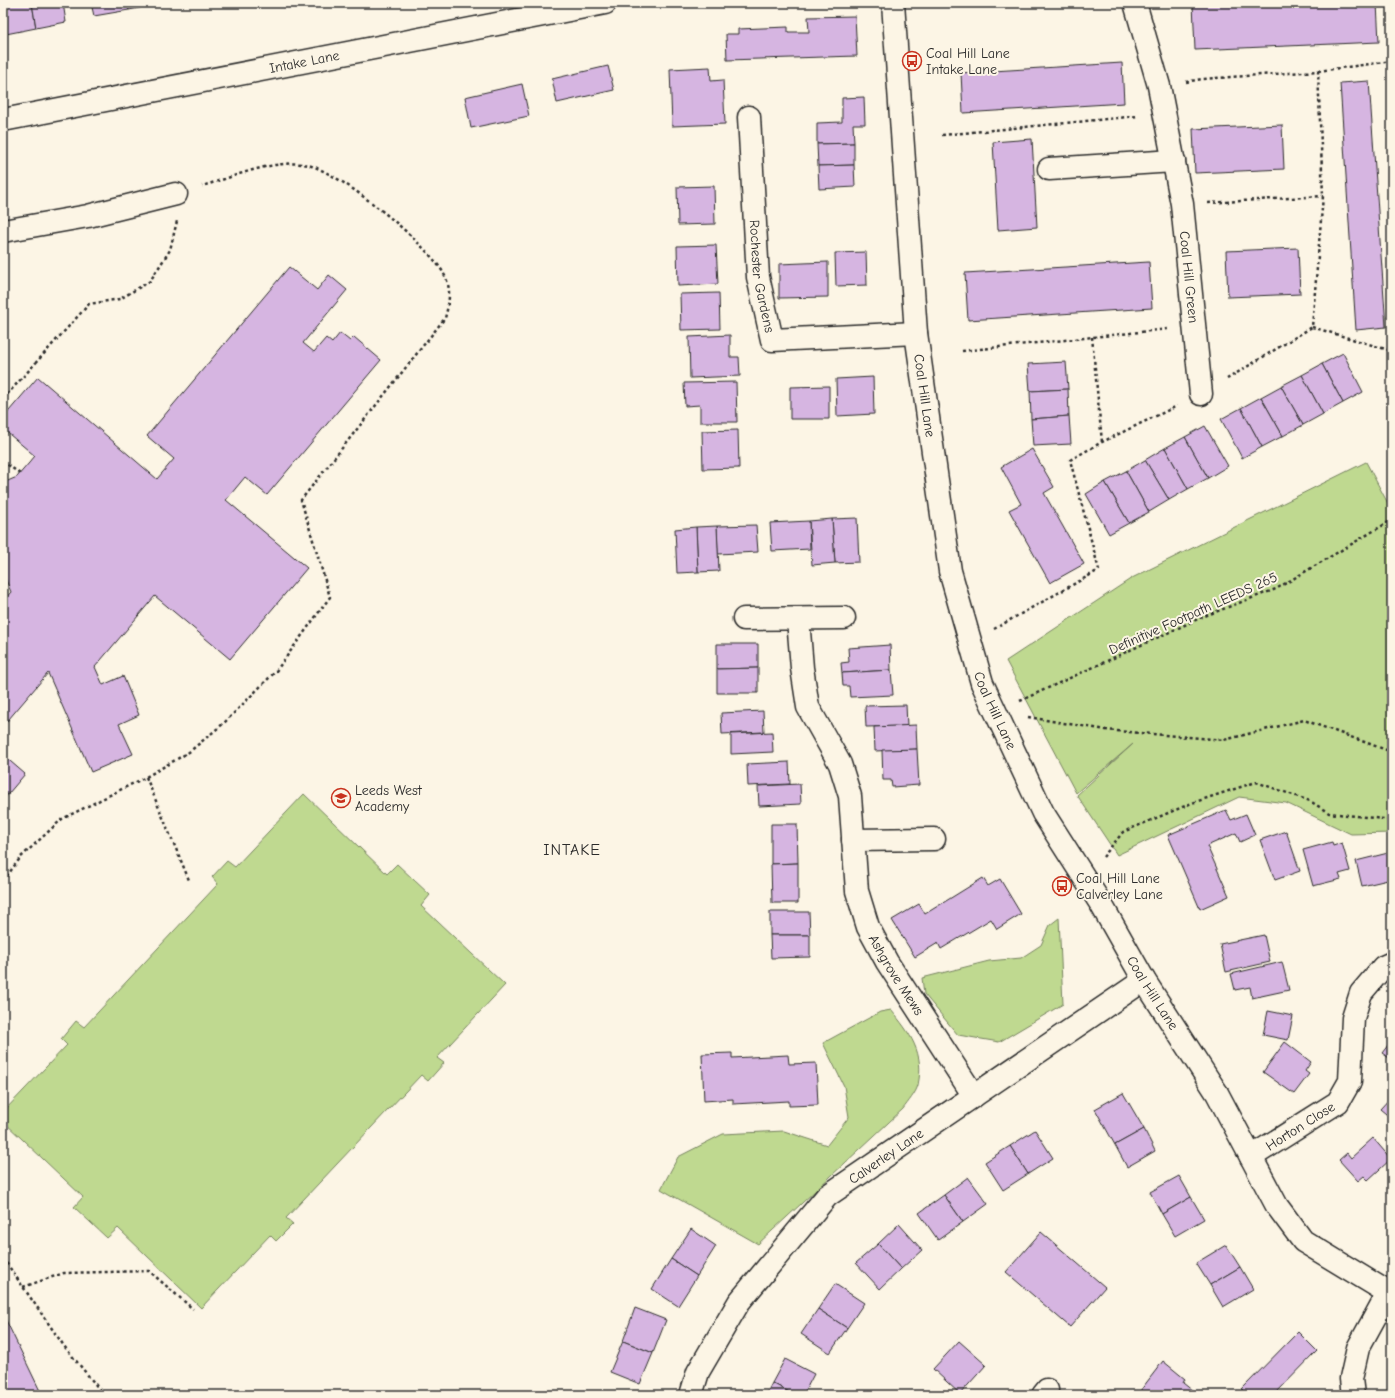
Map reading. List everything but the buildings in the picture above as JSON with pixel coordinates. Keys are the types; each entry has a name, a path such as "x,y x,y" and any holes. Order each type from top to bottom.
{"street":[{"name":"Intake Lane","path":"3,120 605,3"},
{"name":"Coal Hill Lane","path":"893,3 916,333 950,570 982,683 1043,813 1085,879 1144,980 1217,1093 1277,1206 1303,1241 1390,1294"},
{"name":"Coal Hill Green","path":"1135,3 1153,63 1165,114 1182,204 1201,394"},
{"name":"Rochester Gardens","path":"749,117 758,277 772,340 916,333"},
{"path":"1049,169 1174,161"},
{"path":"3,231 88,216 176,194"},
{"path":"744,619 844,618"},
{"name":"Ashgrove Mews","path":"798,619 802,668 808,707 840,764 850,796 857,892 868,927 887,962 974,1096"},
{"path":"853,840 934,838"},
{"name":"Horton Close","path":"1251,1157 1338,1102 1350,1081 1353,1018 1361,993 1383,967 1392,963"},
{"name":"Calverley Lane","path":"691,1395 698,1372 739,1302 827,1196 1144,980"},
{"path":"1353,1395 1350,1379 1358,1348 1390,1294"}],"path":[{"path":"1318,71 1392,60"},
{"path":"942,135 1165,114"},
{"path":"3,400 89,304 120,299 150,281 170,250 177,224 176,194 282,163 309,165 344,183 387,215 429,253 445,274 450,298 445,318 301,500 330,597 276,671 224,723 189,752 146,777 62,819 21,857 3,881"},
{"path":"1182,204 1323,196"},
{"path":"962,351 1194,326"},
{"path":"1312,327 1392,351"},
{"path":"1092,337 1102,442"},
{"path":"3,461 20,474"},
{"name":"Definitive Footpath LEEDS 265","path":"996,712 1202,617 1276,588 1392,520"},
{"path":"996,712 1106,730 1224,740 1304,720 1392,752"},
{"path":"146,777 189,880"},
{"path":"1085,879 1123,832 1192,803 1256,782 1310,801 1328,813 1392,820"},
{"path":"3,1258 64,1346 104,1395"},
{"path":"23,1287 64,1273 149,1270 193,1309"}],"green space":[{"path":"1366,462 1392,511 1392,833 1351,834 1286,803 1239,797 1117,855 1077,795 1133,744 1076,793 1006,661 1132,578"},
{"path":"304,794 387,874 397,864 430,895 421,906 505,985 437,1058 444,1063 428,1081 421,1075 286,1218 293,1224 276,1241 270,1235 201,1308 118,1228 107,1238 74,1207 83,1197 3,1121 3,1112 67,1045 61,1039 76,1021 84,1027 218,884 212,877 227,861 235,867"},
{"path":"1059,918 1063,1004 999,1042 958,1035 924,994 922,978 989,961 1021,958 1041,945 1050,925"},
{"path":"891,1010 910,1035 918,1053 920,1074 916,1091 903,1109 758,1244 661,1189 678,1157 723,1134 784,1131 827,1145 849,1117 844,1086 823,1043 880,1012"}],"place":[{"name":"Coal Hill Lane Intake Lane","path":"912,61"},
{"name":"Leeds West Academy","path":"341,798"},
{"name":"Coal Hill Lane Calverley Lane","path":"1062,886"}],"district":[{"name":"INTAKE","path":"572,849"}]}
